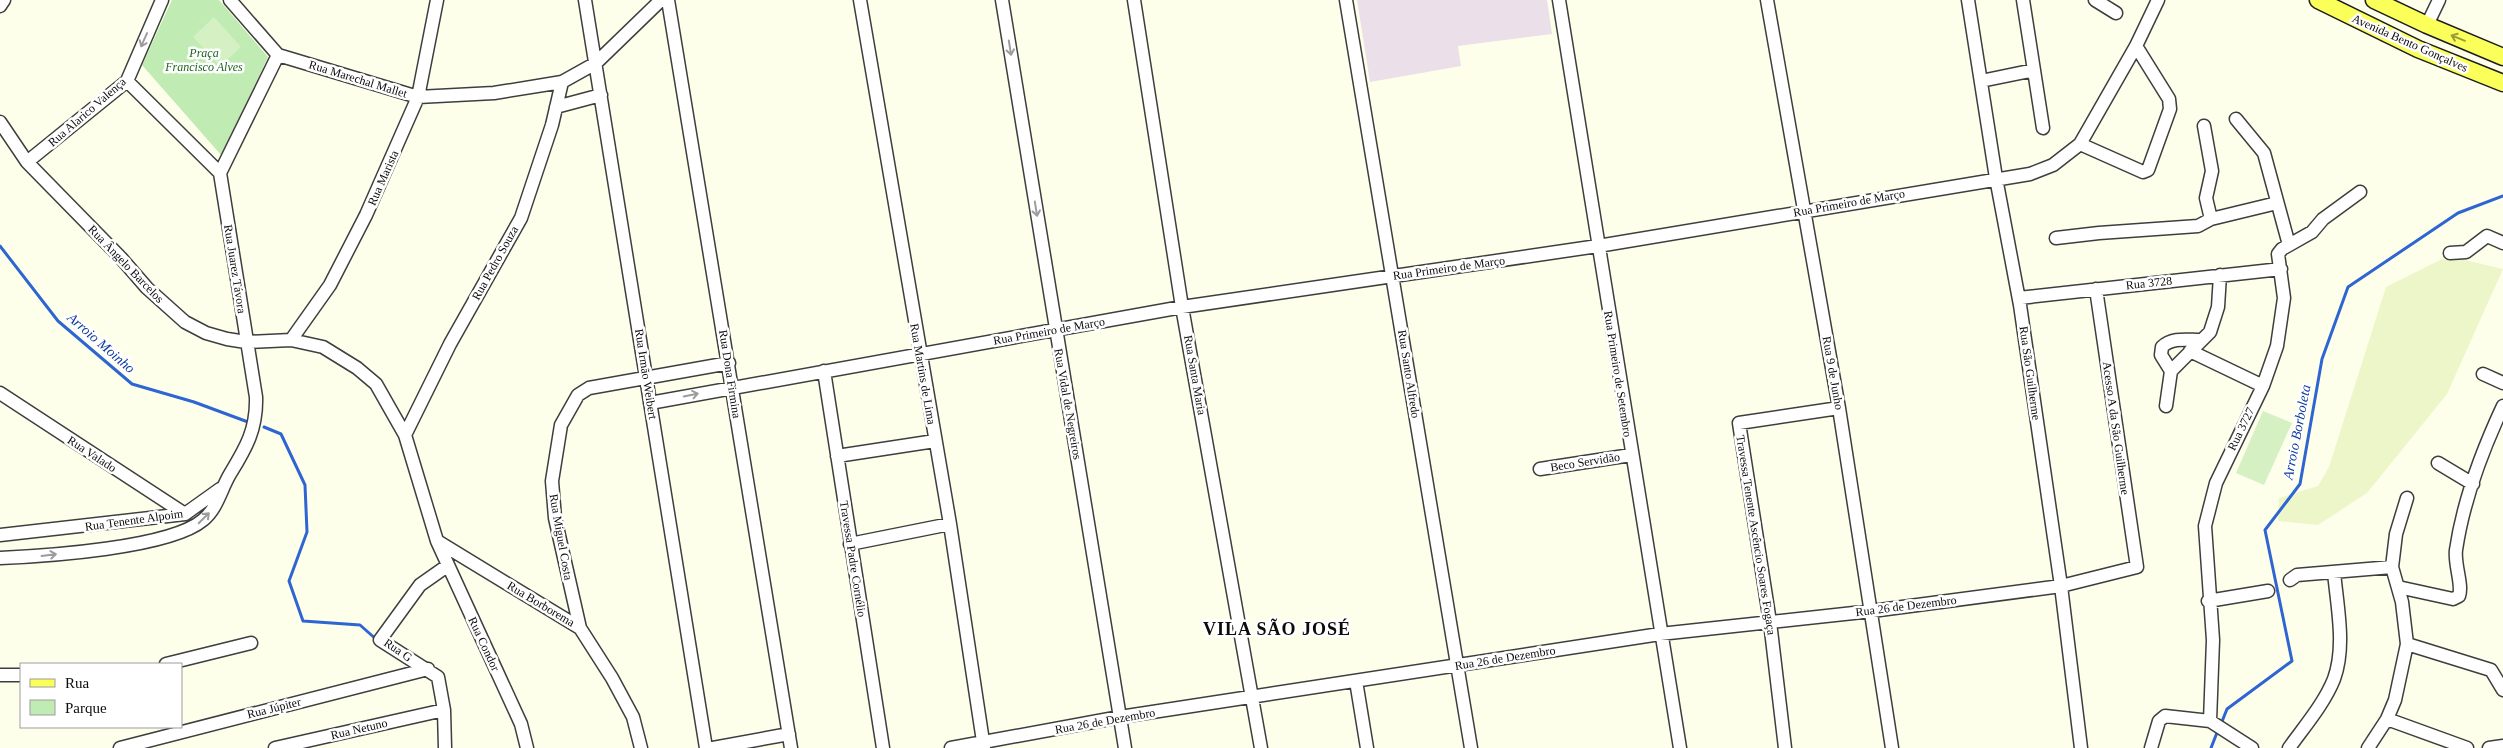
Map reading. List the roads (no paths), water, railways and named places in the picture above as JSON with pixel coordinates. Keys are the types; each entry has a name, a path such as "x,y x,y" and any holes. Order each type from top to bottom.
{"main road":[{"name":"Avenida Bento Gonçalves","path":"2318,0 2418,49 2503,83"},
{"name":"Avenida Bento Gonçalves","path":"2374,0 2427,26 2503,56"}],"street":[{"path":"0,6 4,0"},
{"name":"Rua Alarico Valença","path":"27,162 126,81 162,0"},
{"path":"126,81 220,174 278,55 230,0"},
{"name":"Rua Marista","path":"291,340 330,285 362,224 418,97 437,0"},
{"name":"Rua Irmão Weibert","path":"585,0 706,748"},
{"name":"Rua Marechal Mallet","path":"278,55 418,97 494,93 562,82 596,63 661,0"},
{"name":"Rua Dona Firmina","path":"668,0 791,748"},
{"name":"Rua Martins de Lima","path":"860,0 919,354 950,524 983,745"},
{"name":"Rua Vidal de Negreiros","path":"1002,0 1125,748"},
{"name":"Rua Santa Maria","path":"1134,0 1182,307 1261,748"},
{"name":"Rua Santo Alfredo","path":"1346,0 1471,748"},
{"name":"Rua Primeiro de Setembro","path":"1559,0 1631,455 1680,748"},
{"name":"Rua 9 de Junho","path":"1767,0 1806,210 1872,611 1892,748"},
{"name":"Rua São Guilherme","path":"1968,0 1996,178 2019,298 2061,586 2081,748"},
{"path":"2023,0 2043,128"},
{"path":"2095,0 2116,13"},
{"name":"Rua Primeiro de Março","path":"650,402 1182,307 1598,246 1996,178 2030,174 2053,164 2080,144 2136,46 2158,0"},
{"path":"2427,26 2440,0"},
{"path":"2080,144 2143,172 2148,170 2170,109 2169,98 2136,46"},
{"path":"1981,81 2034,70"},
{"name":"Rua Pedro Souza","path":"405,435 450,344 521,218 562,82"},
{"path":"556,107 601,95"},
{"path":"2236,119 2264,153 2289,245"},
{"name":"Rua Ângelo Barcelos","path":"0,122 27,162 122,258 147,288 185,322 206,333 246,342 291,340 323,348 357,368 376,384 405,435 437,541"},
{"path":"2204,126 2212,171 2206,198 2211,219"},
{"name":"Rua Juarez Távora","path":"220,174 257,415 247,447 222,487"},
{"path":"2280,264 2282,248 2312,232 2323,219 2360,192"},
{"path":"2056,238 2198,226 2211,219 2277,203"},
{"path":"2450,253 2466,252 2487,236 2503,244"},
{"name":"Rua 3728","path":"2019,298 2220,275 2280,264"},
{"name":"Rua 3727","path":"2210,721 2213,640 2208,601 2205,526 2216,483 2263,386 2279,336 2284,298 2280,264"},
{"path":"2166,406 2172,372 2200,340 2210,332 2218,307 2220,275"},
{"name":"Acesso A da São Guilherme","path":"2096,288 2136,567"},
{"path":"2172,372 2161,355 2162,347 2167,342 2175,340 2200,340"},
{"path":"2190,351 2263,386"},
{"name":"Rua Miguel Costa","path":"580,628 555,518 552,481 561,425 578,394 589,388 728,363"},
{"name":"Travessa Padre Cornélio","path":"824,371 883,748"},
{"path":"2483,374 2503,383"},
{"name":"Rua Valado","path":"0,393 185,514"},
{"path":"2398,587 2453,598 2459,596 2456,553 2460,525 2473,484 2503,406"},
{"name":"Travessa Tenente Ascêncio Soares Fogaça","path":"1785,748 1770,622 1739,423 1839,408"},
{"path":"837,456 935,441"},
{"name":"Beco Servidão","path":"1540,469 1631,455"},
{"path":"2438,463 2473,484"},
{"name":"Rua Tenente Alpoim","path":"0,536 185,514 222,487"},
{"name":"Rua Tenente Alpoim","path":"0,558 41,556 161,539 189,530 205,519 214,506 222,487"},
{"path":"2368,748 2387,719 2395,700 2407,644 2402,602 2392,568 2396,534 2407,498"},
{"path":"160,518 164,528 161,539"},
{"path":"850,544 950,524"},
{"name":"Rua Borborema","path":"437,541 580,628 612,678 633,717 641,748"},
{"name":"Rua Condor","path":"437,541 505,688 520,724 527,748"},
{"name":"Rua G","path":"445,748 444,710 438,677 381,641 381,638 420,585 447,566"},
{"name":"Rua 26 de Dezembro","path":"951,748 983,745 1120,717 1660,634 1872,611 2061,586 2136,567"},
{"path":"2290,580 2297,574 2392,568"},
{"path":"2290,748 2334,680 2340,647 2334,572"},
{"path":"2208,601 2268,592"},
{"path":"170,663 251,643"},
{"path":"2407,644 2491,670 2503,690"},
{"name":"Rua Júpiter","path":"120,748 428,669"},
{"path":"0,675 20,675"},
{"path":"1356,681 1367,748"},
{"name":"Rua Netuno","path":"275,748 444,710"},
{"path":"2151,748 2159,721 2165,716 2210,721 2252,748"},
{"path":"2387,719 2466,748"},
{"path":"713,748 789,734"},
{"path":"2489,748 2503,746"}],"waterway":[{"name":"Arroio Borboleta","path":"2221,724 2227,709 2292,661 2265,530 2300,484 2322,359 2348,287 2458,213 2503,196"},
{"name":"Arroio Moinho","path":"0,246 58,321 132,384 194,402 248,422"},
{"name":"Arroio Moinho","path":"264,427 281,434 305,485 307,532 289,581 303,621 360,625 377,640"},
{"name":"Arroio Borboleta","path":"2211,748 2218,730"}],"district":[{"name":"VILA SÃO JOSÉ","path":"1277,629"}],"park label":[{"name":"Praça Francisco Alves","path":"204,60"}]}
